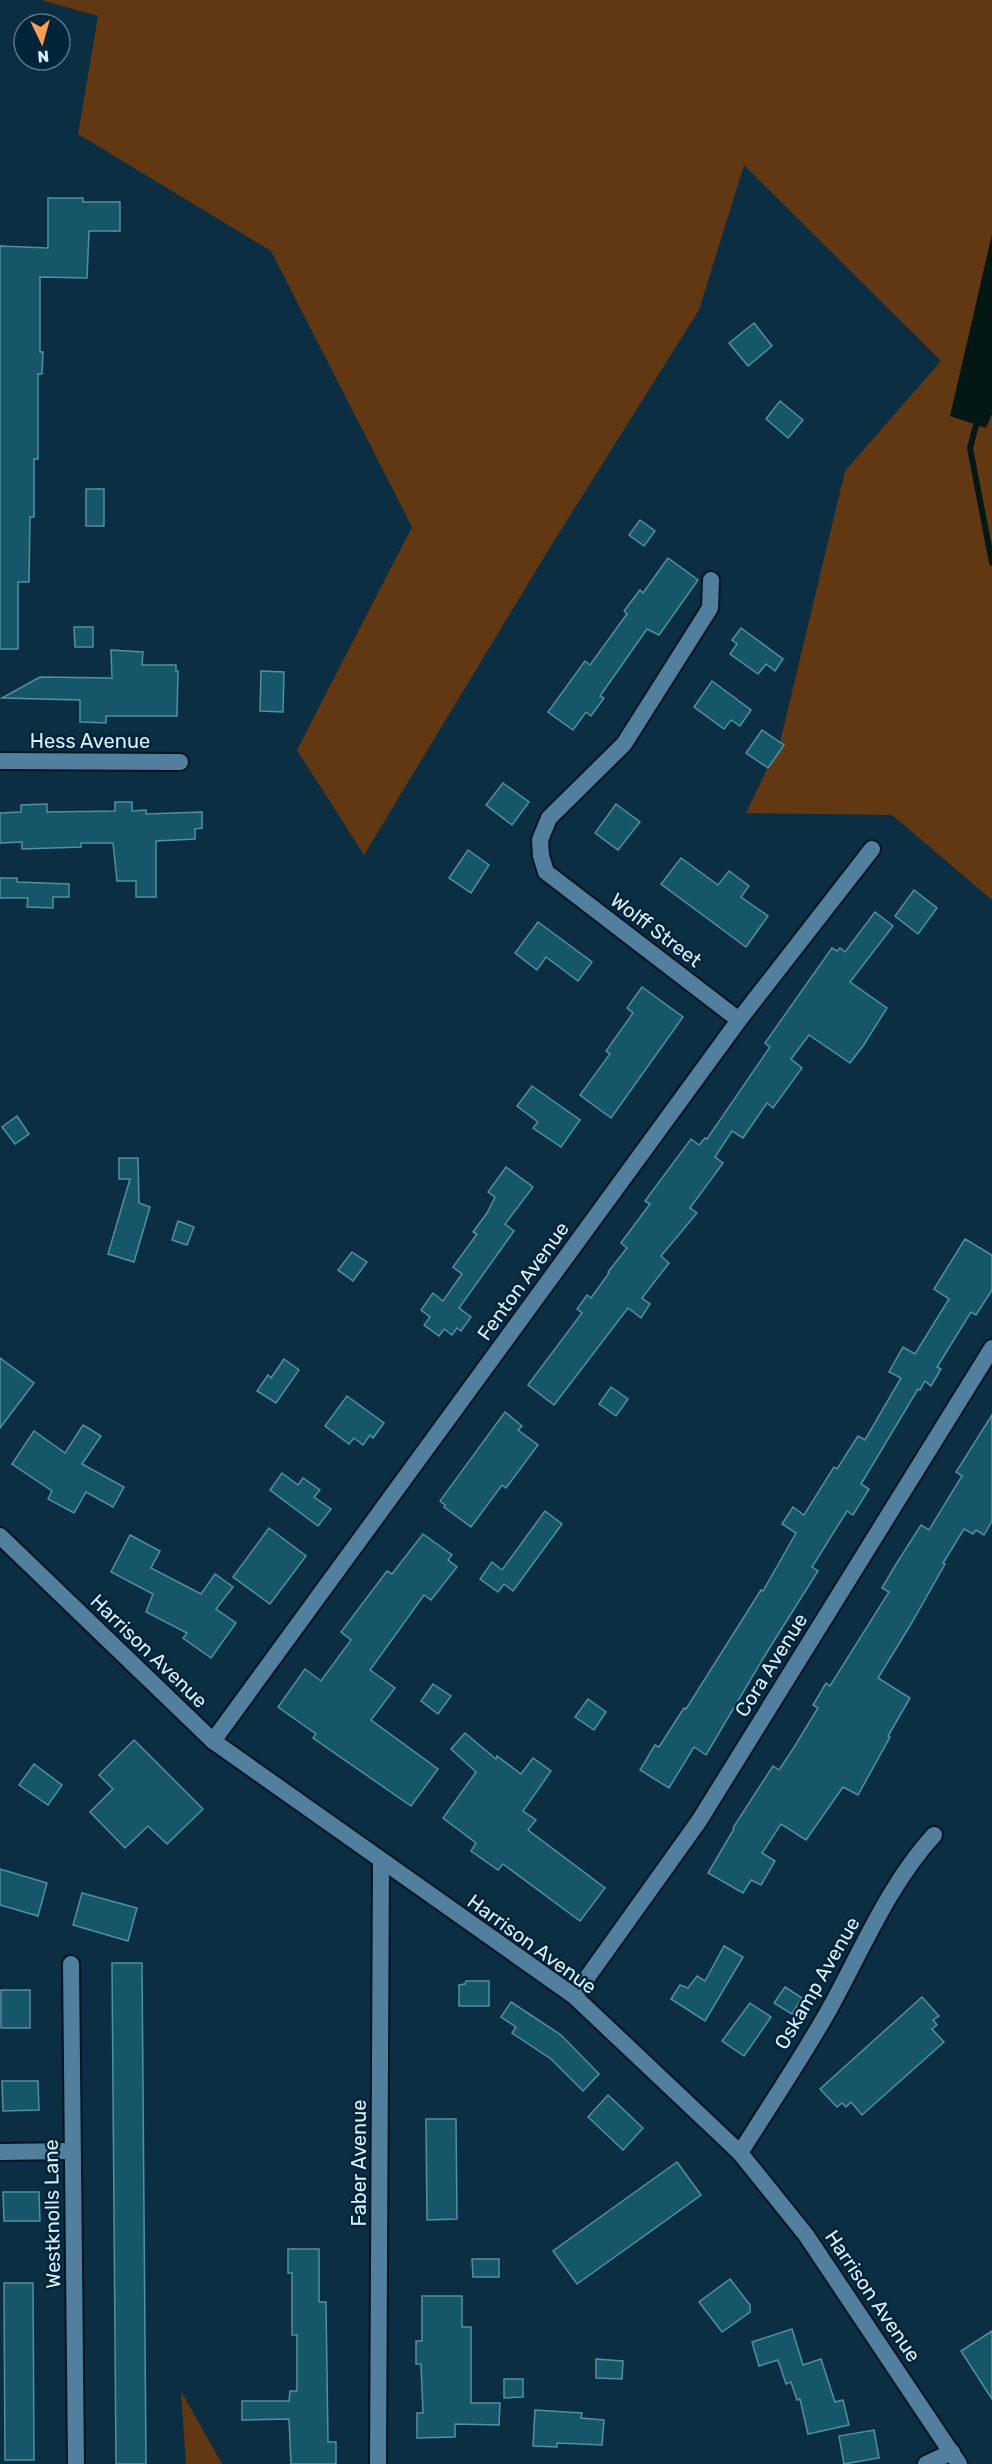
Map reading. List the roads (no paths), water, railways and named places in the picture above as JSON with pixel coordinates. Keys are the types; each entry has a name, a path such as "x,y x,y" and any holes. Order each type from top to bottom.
{"street":[{"name":"Wolff Street","path":"711,580 710,608 624,744 549,818 540,840 541,856 546,872 739,1020"},
{"name":"Hess Avenue","path":"0,761 180,762"},
{"name":"Fenton Avenue","path":"213,1741 739,1020 872,849"},
{"name":"Cora Avenue","path":"574,1996 699,1821 992,1348"},
{"name":"Harrison Avenue","path":"0,1536 213,1741 381,1862 574,1996 740,2153 806,2235 956,2458"},
{"name":"Oskamp Avenue","path":"740,2153 829,2010 880,1914 919,1851 934,1835"},
{"name":"Faber Avenue","path":"378,2464 381,1862"},
{"name":"Westknolls Lane","path":"71,1964 76,2464"},
{"path":"0,2152 72,2151"},
{"path":"926,2464 956,2458"}],"waterway":[{"path":"976,425 970,448 992,563"}]}
